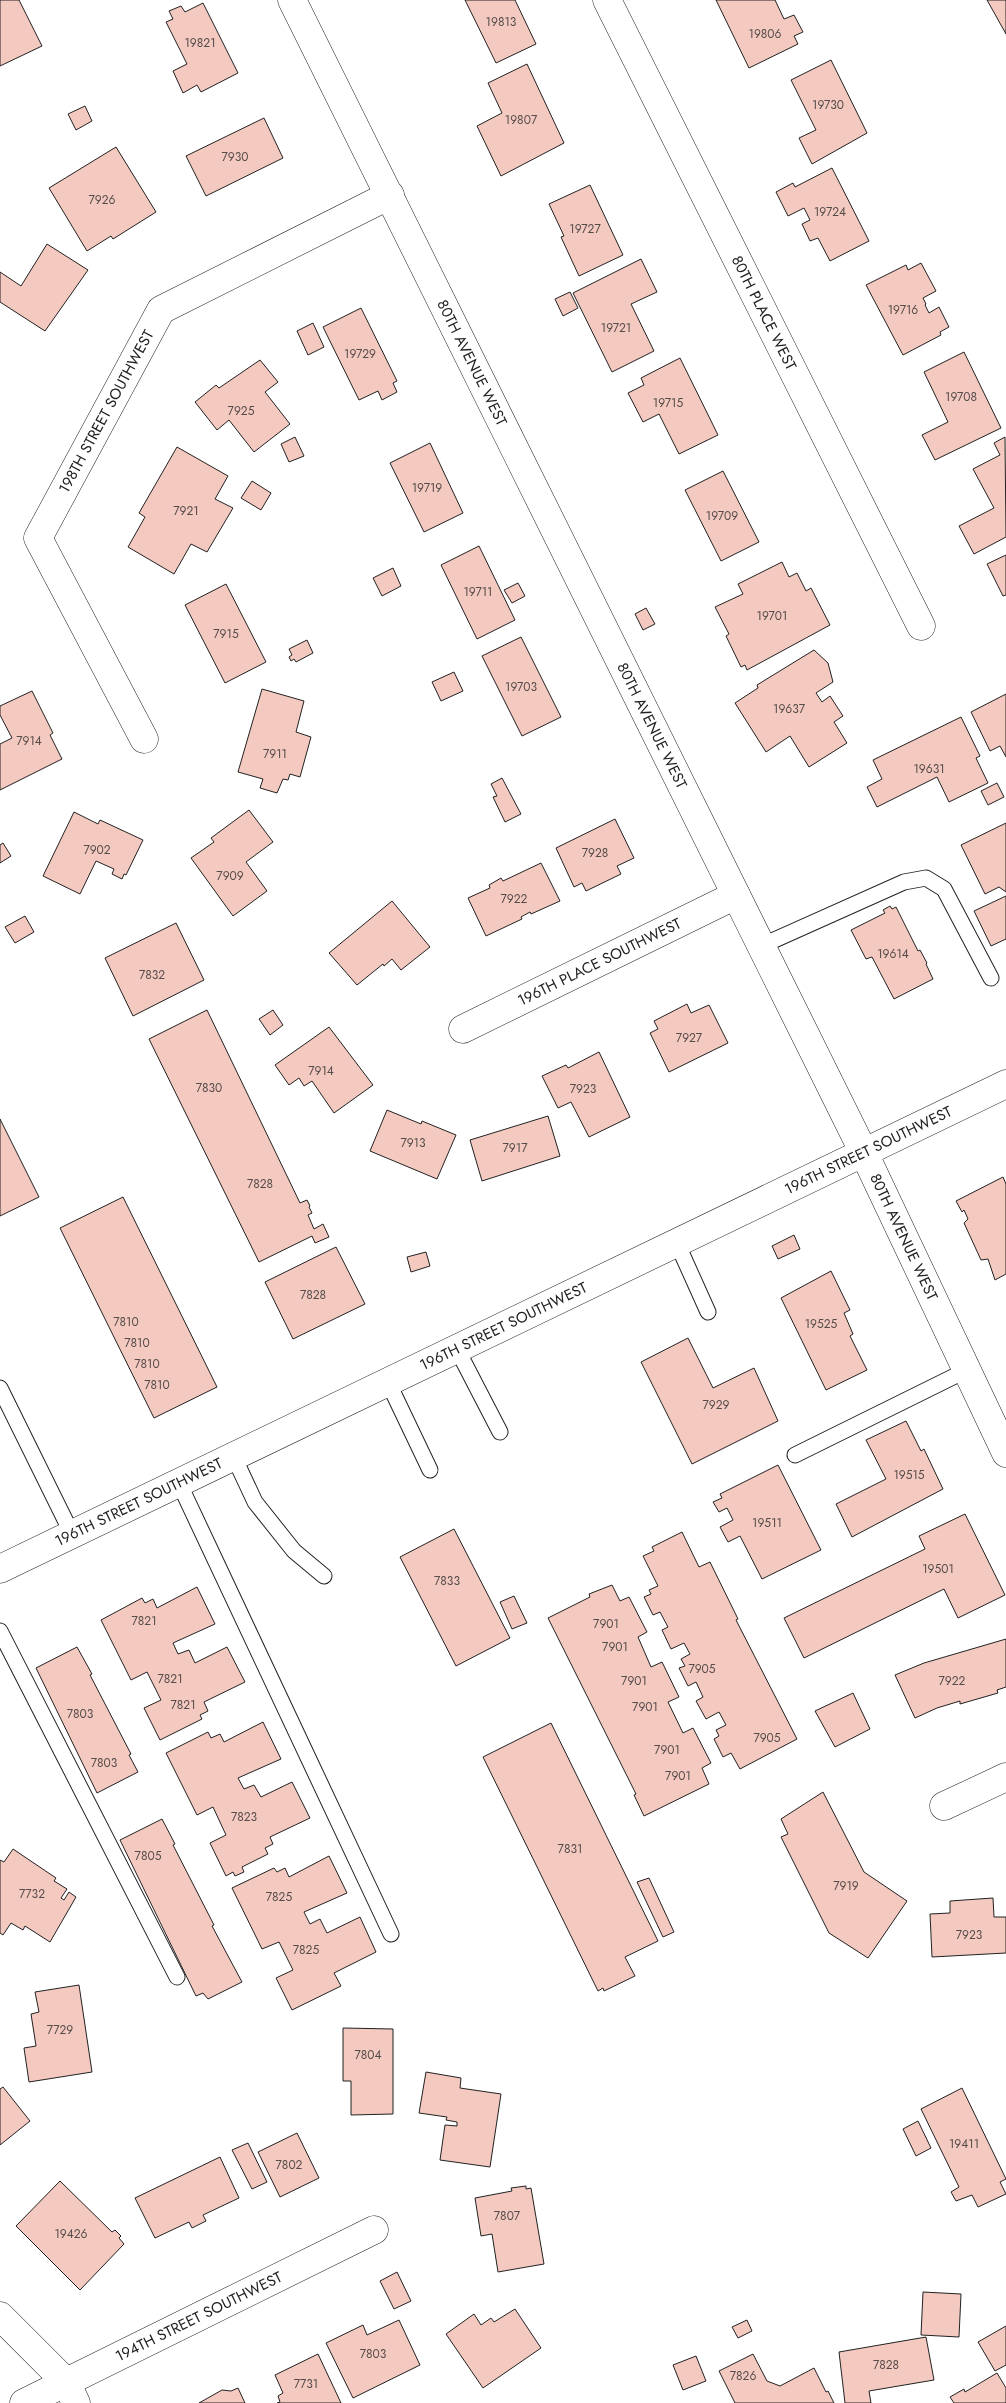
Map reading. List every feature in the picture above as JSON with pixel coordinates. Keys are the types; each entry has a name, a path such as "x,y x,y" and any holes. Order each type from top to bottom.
{"street":[{"name":"80TH AVENUE WEST","path":"292,0 864,1153 1006,1453"},
{"name":"80TH PLACE WEST","path":"607,0 921,626"},
{"name":"198TH STREET SOUTHWEST","path":"144,739 38,538 161,310 390,195"},
{"name":"196TH PLACE SOUTHWEST","path":"464,1029 736,895"},
{"name":"196TH STREET SOUTHWEST","path":"0,1569 1006,1084"},
{"path":"944,1806 1006,1777"},
{"name":"194TH STREET SOUTHWEST","path":"24,2403 71,2393 374,2230"},
{"path":"0,2316 71,2393"}],"lane":[{"path":"761,946 904,882 926,878 944,889 991,978"},
{"path":"677,1243 708,1312"},
{"path":"457,1349 500,1432"},
{"path":"795,1456 967,1370"},
{"path":"388,1382 430,1470"},
{"path":"0,1388 72,1534"},
{"path":"234,1457 255,1502 294,1550 324,1576"},
{"path":"179,1483 391,1934"},
{"path":"0,1632 177,1977"}],"building":[{"path":"0,0 19,0 42,46 0,66"},
{"path":"465,0 515,0 536,44 496,63"},
{"path":"716,0 775,0 784,19 794,15 803,32 794,36 798,44 749,68"},
{"path":"987,0 1006,0 1006,34"},
{"path":"203,3 238,73 201,92 197,85 183,93 173,71 187,64 166,22 173,19 169,11 181,6 185,12"},
{"path":"831,60 867,133 812,164 799,138 816,130 791,80"},
{"path":"527,64 564,143 501,176 477,126 502,113 488,83"},
{"path":"85,106 92,121 76,130 68,114"},
{"path":"264,118 283,158 206,196 186,156"},
{"path":"116,147 156,212 113,239 111,236 87,251 49,188"},
{"path":"832,168 869,241 830,261 818,238 810,241 802,224 810,220 804,208 788,216 776,192 793,183 795,187"},
{"path":"590,185 623,255 579,276 561,237 564,236 549,204"},
{"path":"47,244 88,270 45,331 0,302 0,272 21,286"},
{"path":"641,259 657,292 631,304 654,351 612,372 573,293"},
{"path":"921,263 936,291 923,298 925,305 929,313 939,307 949,327 940,332 941,335 903,355 866,285 906,265 908,270"},
{"path":"570,292 578,308 563,316 555,299"},
{"path":"361,308 397,381 393,383 397,392 382,400 378,391 359,400 323,327"},
{"path":"313,323 324,347 308,355 297,331"},
{"path":"964,352 1001,428 935,460 922,435 948,422 924,372"},
{"path":"680,358 718,435 679,454 659,414 643,422 628,393 644,385 641,378"},
{"path":"260,360 278,382 265,392 290,424 254,452 229,420 217,430 195,402 216,385 219,388"},
{"path":"295,437 304,456 289,462 281,444"},
{"path":"1005,437 1006,537 974,554 959,526 994,508 973,469 1000,455 994,443"},
{"path":"430,443 463,513 424,532 390,463"},
{"path":"177,447 228,476 215,499 233,508 207,552 191,544 174,574 128,547 145,517 139,513"},
{"path":"723,471 759,542 721,561 685,490"},
{"path":"252,481 271,493 261,510 241,498"},
{"path":"479,546 515,620 477,639 441,565"},
{"path":"1006,555 1006,595 1003,596 987,564"},
{"path":"782,562 789,577 797,573 806,591 811,588 830,625 747,670 745,665 741,667 726,636 729,634 715,607 743,594 738,584"},
{"path":"393,568 401,586 382,596 373,578"},
{"path":"518,583 525,596 512,603 504,590"},
{"path":"226,584 266,662 225,683 185,605"},
{"path":"646,608 655,624 643,630 635,614"},
{"path":"521,637 561,717 522,736 482,656"},
{"path":"307,640 313,653 296,662 294,659 291,661 289,657 292,655 289,649"},
{"path":"814,650 828,663 833,682 816,693 822,702 830,696 843,716 834,722 847,743 809,767 790,736 766,752 735,703 758,688 757,685"},
{"path":"454,672 463,691 441,701 432,682"},
{"path":"262,689 304,701 296,732 311,737 300,777 290,774 288,780 283,779 277,793 260,788 263,779 238,772"},
{"path":"32,691 53,733 50,735 62,759 0,790 0,744 12,738 0,715 0,706"},
{"path":"1006,694 1006,757 1000,746 990,751 971,712"},
{"path":"961,717 980,756 976,758 988,783 949,802 937,777 877,807 867,787 882,779 873,760"},
{"path":"502,778 521,814 505,822 493,797 497,796 491,784"},
{"path":"997,783 1004,797 988,805 981,791"},
{"path":"249,810 273,842 246,862 267,891 233,916 191,858 214,842 211,838"},
{"path":"74,812 98,824 100,820 143,840 126,875 124,874 122,879 112,874 114,869 96,861 80,894 43,876"},
{"path":"615,819 634,858 617,866 621,874 586,891 582,883 574,887 556,848"},
{"path":"1006,823 1006,892 999,887 985,894 961,845"},
{"path":"3,843 11,856 0,863 0,845"},
{"path":"541,863 560,901 531,914 530,912 521,917 522,919 486,936 468,898 490,888 489,885 501,878 503,881"},
{"path":"1006,896 1006,939 991,946 974,911"},
{"path":"392,901 430,947 401,970 392,959 357,985 329,953"},
{"path":"890,906 892,909 896,907 918,951 920,950 927,963 933,979 894,999 872,957 866,959 851,930 885,913 883,910"},
{"path":"25,916 34,932 15,943 5,927"},
{"path":"176,923 204,980 133,1016 105,958"},
{"path":"687,1004 691,1013 709,1005 728,1043 669,1072 650,1033 658,1029 654,1021"},
{"path":"207,1010 300,1203 307,1200 312,1213 308,1215 314,1229 323,1224 329,1237 315,1243 312,1236 259,1262 149,1039"},
{"path":"273,1010 283,1025 270,1035 259,1019"},
{"path":"329,1027 373,1085 334,1113 312,1081 304,1086 299,1078 289,1085 275,1065"},
{"path":"599,1052 630,1117 589,1137 571,1102 558,1108 542,1076 566,1065 568,1068"},
{"path":"387,1110 421,1124 422,1121 456,1135 437,1179 370,1151"},
{"path":"548,1116 560,1156 482,1181 470,1140"},
{"path":"0,1119 39,1197 0,1216"},
{"path":"1003,1177 1006,1184 1006,1274 995,1280 988,1259 981,1260 964,1223 968,1219 964,1210 962,1212 956,1201"},
{"path":"123,1197 217,1387 154,1418 60,1228"},
{"path":"794,1235 800,1249 778,1259 772,1246"},
{"path":"336,1247 365,1304 293,1339 265,1282"},
{"path":"426,1252 430,1266 411,1272 407,1257"},
{"path":"831,1271 850,1310 844,1313 853,1334 850,1336 867,1370 826,1390 781,1298"},
{"path":"688,1338 713,1388 754,1368 778,1421 692,1464 641,1362"},
{"path":"906,1421 921,1451 924,1449 943,1489 852,1537 836,1504 886,1479 866,1440"},
{"path":"778,1465 821,1550 762,1579 740,1536 728,1542 720,1527 733,1520 727,1508 719,1512 713,1502 722,1498 720,1494"},
{"path":"965,1514 1005,1595 958,1618 944,1589 804,1658 784,1618 925,1549 919,1536"},
{"path":"454,1529 510,1638 456,1666 400,1557"},
{"path":"682,1532 699,1567 710,1562 738,1619 736,1620 797,1739 740,1769 731,1753 723,1757 714,1739 719,1736 716,1730 726,1725 719,1712 706,1719 696,1701 703,1697 696,1682 688,1686 679,1668 685,1666 681,1659 690,1654 684,1643 671,1649 662,1630 668,1627 660,1612 653,1615 644,1597 651,1594 649,1590 658,1586 643,1556 654,1551 652,1547"},
{"path":"612,1585 620,1601 629,1597 647,1632 638,1637 651,1667 662,1662 679,1697 668,1702 683,1733 693,1728 711,1763 702,1768 709,1784 644,1816 634,1795 636,1794 548,1618 590,1597 589,1594"},
{"path":"197,1587 215,1624 173,1643 178,1654 189,1650 195,1663 227,1647 245,1682 204,1702 208,1711 200,1715 202,1719 160,1740 144,1708 161,1700 147,1672 131,1680 101,1620 142,1598 145,1603 153,1599 157,1608"},
{"path":"514,1596 527,1623 512,1629 500,1602"},
{"path":"1006,1639 1006,1687 997,1690 998,1693 960,1704 960,1701 937,1708 915,1718 895,1675 924,1663"},
{"path":"77,1647 92,1674 90,1675 131,1754 129,1755 138,1772 97,1793 36,1668"},
{"path":"853,1693 870,1729 835,1747 815,1711"},
{"path":"263,1722 281,1759 238,1778 244,1789 254,1785 261,1797 292,1782 310,1818 270,1837 273,1844 265,1848 268,1854 242,1867 244,1872 235,1876 233,1872 226,1876 210,1843 226,1835 213,1807 197,1815 166,1753 208,1732 211,1738 220,1734 224,1742"},
{"path":"551,1723 658,1941 625,1957 635,1976 604,1991 603,1988 598,1991 483,1757"},
{"path":"823,1792 864,1872 907,1901 868,1958 829,1933 781,1837 788,1834 781,1819"},
{"path":"162,1819 175,1844 173,1845 214,1925 212,1926 242,1982 208,1999 203,1993 196,1996 120,1840"},
{"path":"13,1849 56,1878 54,1881 67,1889 61,1898 64,1900 69,1892 76,1897 50,1942 25,1926 23,1930 11,1923 3,1935 0,1933 0,1860 4,1862"},
{"path":"329,1856 347,1893 304,1912 310,1924 320,1919 327,1933 360,1917 376,1952 334,1973 341,1986 292,2010 276,1978 293,1970 279,1942 262,1949 232,1888 274,1868 277,1872 285,1868 289,1877"},
{"path":"649,1878 674,1932 663,1937 637,1882"},
{"path":"993,1898 994,1917 1006,1917 1006,1953 932,1957 930,1914 950,1913 950,1901"},
{"path":"79,1985 92,2072 29,2082 24,2048 36,2046 31,2014 39,2012 35,1992"},
{"path":"343,2028 393,2029 393,2114 351,2115 351,2081 343,2081"},
{"path":"426,2072 461,2078 460,2088 501,2094 490,2167 440,2160 445,2125 457,2126 457,2122 446,2120 447,2117 419,2113"},
{"path":"3,2087 30,2121 0,2145 0,2089"},
{"path":"962,2088 1006,2179 1000,2182 1006,2194 978,2207 972,2195 956,2201 951,2192 959,2187 921,2109"},
{"path":"918,2121 931,2148 916,2156 903,2129"},
{"path":"297,2133 319,2178 280,2197 258,2152"},
{"path":"248,2143 267,2182 252,2189 232,2150"},
{"path":"220,2157 239,2198 203,2215 206,2221 192,2228 189,2222 155,2238 135,2198"},
{"path":"60,2181 112,2232 115,2230 121,2236 119,2238 124,2244 80,2290 16,2226"},
{"path":"526,2186 526,2189 531,2188 544,2264 498,2272 492,2234 481,2236 475,2198 512,2191 511,2188"},
{"path":"397,2272 411,2301 394,2309 380,2281"},
{"path":"923,2292 961,2294 959,2337 921,2335"},
{"path":"515,2309 541,2348 483,2388 446,2334 474,2314 481,2325 491,2318 494,2322"},
{"path":"399,2320 420,2365 353,2398 326,2343 363,2325 367,2335"},
{"path":"747,2320 752,2331 738,2338 732,2327"},
{"path":"1006,2326 1006,2365 995,2371 978,2342"},
{"path":"926,2337 934,2380 869,2391 871,2403 845,2403 839,2352"},
{"path":"318,2354 341,2403 277,2403 280,2402 278,2396 283,2393 275,2375"},
{"path":"753,2354 767,2381 780,2386 814,2368 834,2403 735,2403 719,2371"},
{"path":"696,2356 706,2381 683,2390 673,2365"},
{"path":"997,2373 1006,2388 1006,2403 954,2403 950,2397 964,2389 965,2392"},
{"path":"238,2388 245,2403 199,2403 222,2390 231,2391"}]}
